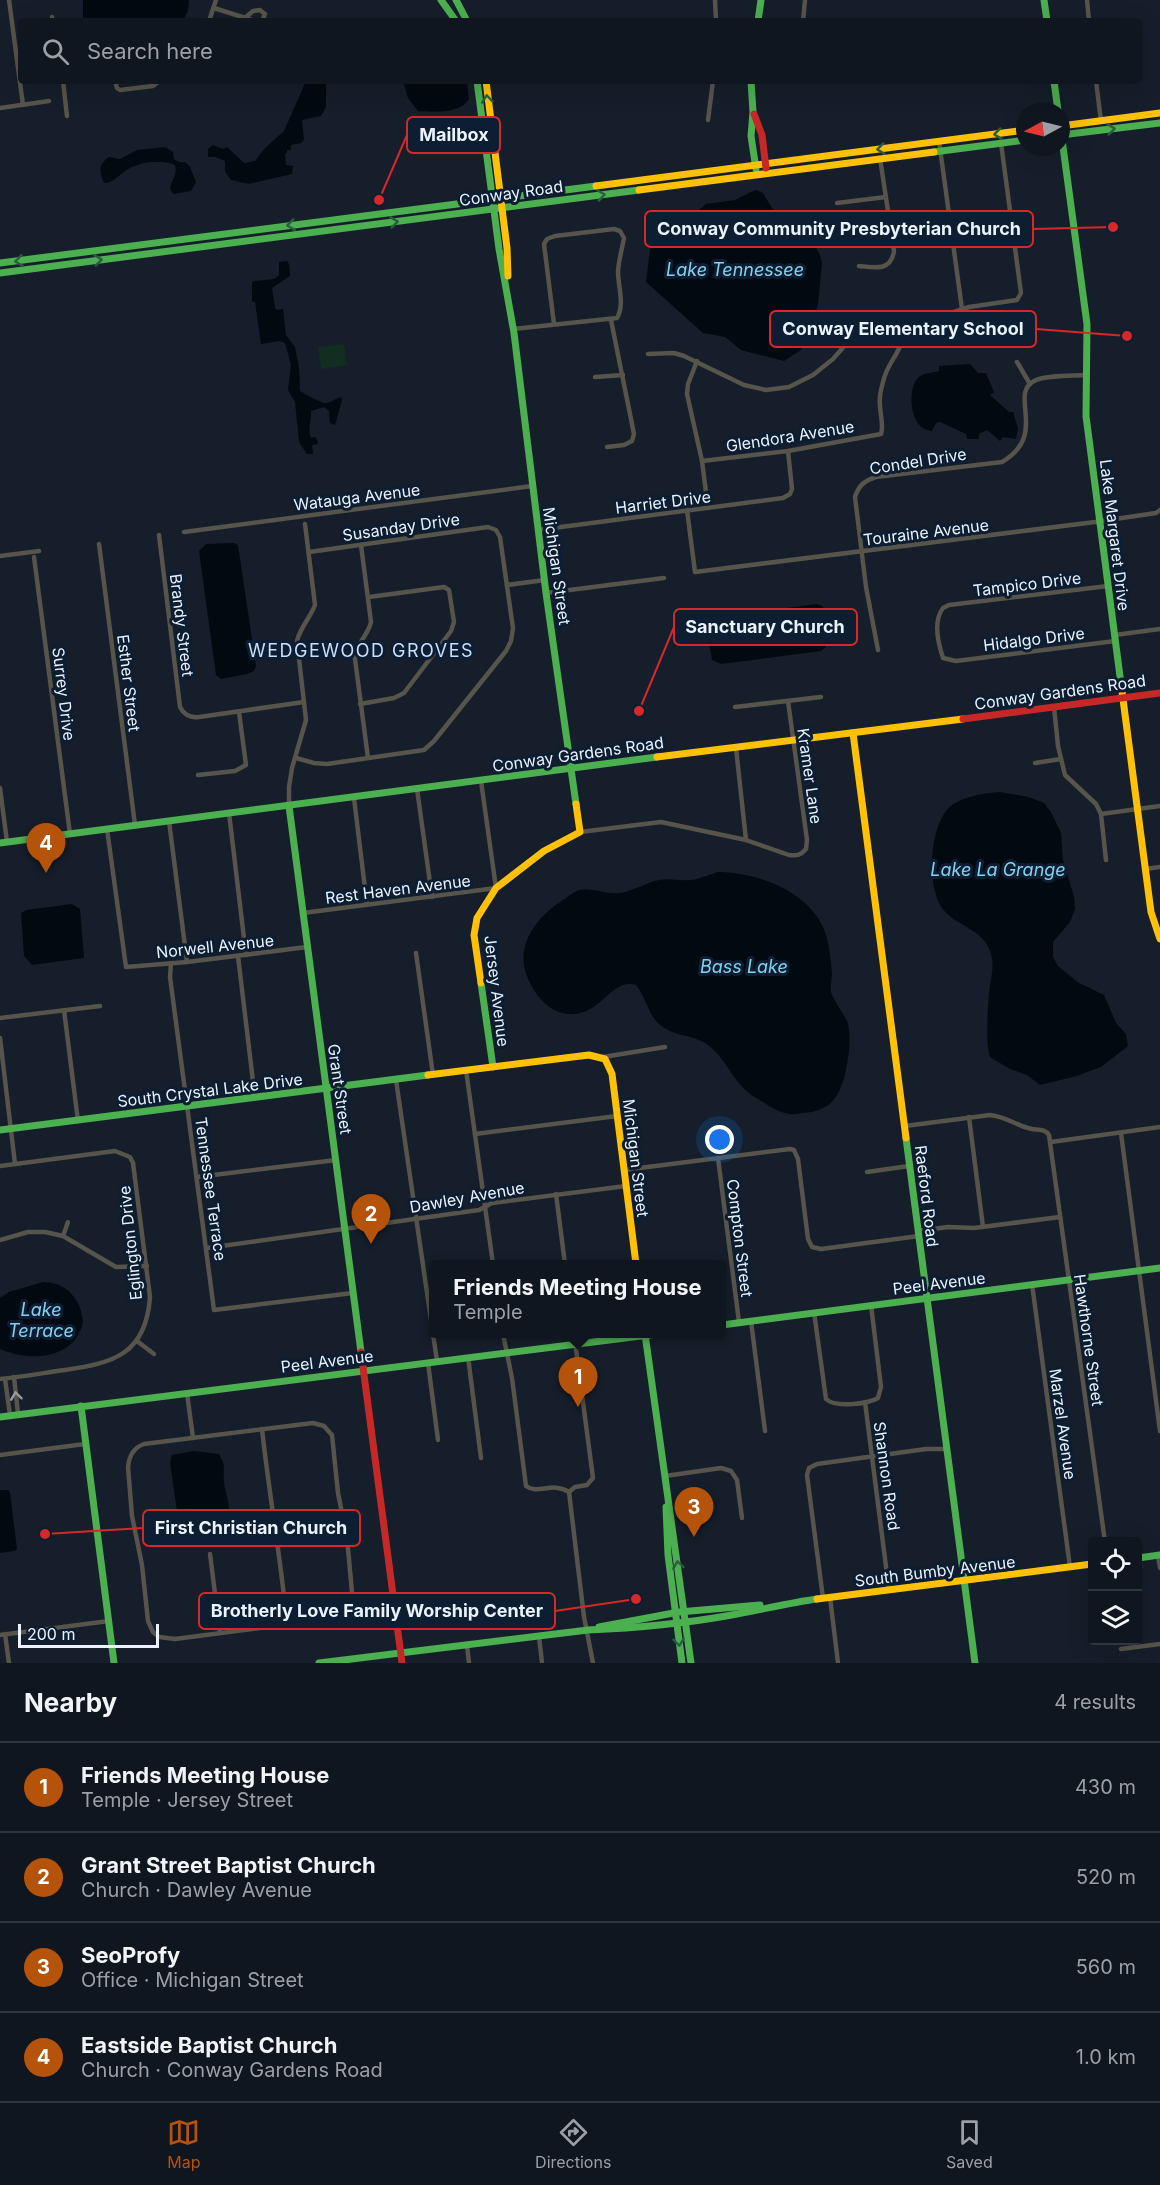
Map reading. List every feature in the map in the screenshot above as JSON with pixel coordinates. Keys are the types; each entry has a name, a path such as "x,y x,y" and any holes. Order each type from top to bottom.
{"street":[{"path":"9,0 18,68"},
{"path":"210,18 216,0"},
{"path":"441,0 454,18"},
{"path":"456,0 465,18"},
{"path":"715,0 716,18"},
{"path":"758,18 761,0"},
{"path":"803,18 806,0"},
{"path":"1044,0 1047,18"},
{"path":"1087,0 1089,18"},
{"path":"214,8 246,17 250,12 260,10 265,14 263,18"},
{"path":"20,84 23,105"},
{"path":"63,84 67,116"},
{"path":"116,84 120,90 157,84"},
{"name":"Michigan Street","path":"477,84 496,199"},
{"name":"Michigan Street","path":"486,84 497,209 507,248 510,303 532,486 580,832"},
{"path":"708,120 713,84"},
{"path":"751,84 752,136 756,174"},
{"path":"1054,84 1057,102"},
{"path":"1096,84 1101,121"},
{"path":"0,108 49,101"},
{"path":"753,112 762,135 767,173"},
{"path":"1070,125 1160,113"},
{"path":"1070,133 1160,123"},
{"name":"Conway Road","path":"0,263 1016,131"},
{"path":"939,141 962,309"},
{"name":"Conway Road","path":"0,273 1016,141"},
{"path":"648,354 674,353 697,360 725,377 744,385 766,390 789,387 813,375 833,359 855,334 867,330 927,321 962,309 1014,301 1019,298 1021,292 1001,143"},
{"name":"Lake Margaret Drive","path":"1064,156 1087,324 1085,404 1150,912 1160,939"},
{"path":"859,266 872,268 887,266 892,260 894,251 880,158"},
{"path":"650,188 655,184 680,179 688,173"},
{"path":"837,203 886,197"},
{"path":"336,229 339,219"},
{"path":"513,329 617,318 621,311 618,273 624,238 620,231 614,229 555,236 544,244 554,324"},
{"path":"206,246 214,239 234,233"},
{"path":"38,258 40,268"},
{"path":"607,447 624,445 632,441 634,434 611,320"},
{"name":"Glendora Avenue","path":"702,461 788,451 881,434 883,429 879,403 883,381 902,345 903,325"},
{"path":"697,360 690,374 687,394 702,461 708,508"},
{"path":"1017,362 1030,384 1040,380 1086,375"},
{"path":"595,377 623,375"},
{"name":"Condel Drive","path":"878,650 869,606 855,498 858,487 864,481 876,477 1002,462 1021,446 1026,436 1024,398 1030,384"},
{"name":"Harriet Drive","path":"538,530 783,498 790,494 792,489 788,451"},
{"name":"Watauga Avenue","path":"184,532 532,486"},
{"name":"Touraine Avenue","path":"687,510 695,572 1100,521 1156,513 1160,510"},
{"name":"Grant Street","path":"305,524 315,605 297,641 306,720 289,787 289,806 402,1663"},
{"name":"Susanday Drive","path":"309,552 488,527 496,530 500,537 507,585"},
{"name":"Brandy Street","path":"159,535 180,707 186,715 199,717 239,712"},
{"name":"Esther Street","path":"99,544 135,825"},
{"path":"361,545 371,622 370,629 355,651 368,758"},
{"path":"0,556 39,551"},
{"name":"Surrey Drive","path":"34,557 70,834"},
{"path":"546,593 663,578"},
{"path":"296,758 321,764 424,750 434,741 506,651 511,641 513,628 507,585 545,580"},
{"name":"Tampico Drive","path":"956,661 943,658 937,620 942,608 949,605 1108,586"},
{"path":"360,704 394,698 404,693 451,631 454,622 449,590 444,587 369,597"},
{"name":"Hidalgo Drive","path":"956,661 1115,638 1160,629"},
{"name":"Conway Gardens Road","path":"4,842 354,798 571,767 793,741 1160,693"},
{"path":"735,707 821,697"},
{"name":"Kramer Lane","path":"746,840 789,855 796,856 807,849 788,701"},
{"path":"198,775 235,771 246,765 239,712 304,702"},
{"path":"1054,707 1060,759 1065,775 1096,804 1101,814 1106,860"},
{"name":"Raeford Road","path":"853,733 975,1663"},
{"path":"481,781 496,888 544,851 580,832 661,822 746,840 736,748"},
{"path":"1035,763 1060,759"},
{"path":"0,788 4,842"},
{"path":"417,789 432,897"},
{"path":"354,798 367,905"},
{"path":"1101,814 1160,806"},
{"path":"230,813 246,955"},
{"path":"169,821 187,962"},
{"name":"Norwell Avenue","path":"107,829 126,967 307,947"},
{"path":"1145,869 1160,867"},
{"name":"Rest Haven Avenue","path":"303,913 496,888"},
{"name":"Jersey Avenue","path":"493,1067 474,935 477,918 496,888"},
{"path":"416,953 433,1075"},
{"path":"238,956 255,1098"},
{"name":"Tennessee Terrace","path":"171,963 170,977 214,1310 353,1293"},
{"path":"0,1018 100,1006"},
{"path":"64,1010 78,1121"},
{"path":"0,1038 15,1164 0,1166"},
{"path":"603,1057 665,1047"},
{"name":"South Crystal Lake Drive","path":"0,1130 589,1055 603,1057"},
{"name":"Michigan Street","path":"603,1057 611,1068 635,1260"},
{"path":"466,1070 492,1260"},
{"path":"396,1080 429,1307"},
{"path":"475,1134 617,1116"},
{"path":"905,1126 969,1117 998,1116 1020,1126 1047,1131 1051,1142 1160,1127"},
{"path":"969,1117 983,1227"},
{"path":"1121,1133 1160,1431"},
{"name":"Hawthorne Street","path":"1051,1142 1104,1537"},
{"path":"624,1170 785,1149 794,1150 798,1159 808,1239 812,1247 821,1250 954,1227 983,1227 1060,1217"},
{"name":"Eglington Drive","path":"15,1164 115,1151 130,1157 133,1163 150,1297 143,1332 137,1341"},
{"name":"Compton Street","path":"718,1158 739,1323"},
{"path":"197,1177 336,1160"},
{"path":"867,1172 909,1166"},
{"name":"Dawley Avenue","path":"207,1248 478,1210 492,1203 626,1186"},
{"path":"556,1194 564,1260"},
{"path":"63,1236 68,1222"},
{"path":"0,1240 28,1232 45,1232 63,1236 116,1267 147,1266"},
{"name":"Peel Avenue","path":"726,1325 1160,1268"},
{"name":"Marzel Avenue","path":"1032,1284 1070,1567"},
{"name":"Shannon Road","path":"871,1305 881,1387 878,1398 865,1402 890,1590"},
{"path":"814,1312 826,1399 839,1405 865,1402"},
{"name":"Compton Street","path":"751,1321 765,1431"},
{"path":"434,1338 437,1361"},
{"path":"503,1338 512,1378 524,1481 528,1488 533,1490 555,1486 569,1492"},
{"path":"569,1492 575,1487 590,1483 592,1478 574,1338"},
{"name":"Peel Avenue","path":"0,1417 617,1338"},
{"path":"646,1338 666,1493 668,1555 682,1663"},
{"path":"10,1415 3,1379 94,1366 120,1356 137,1341 154,1354"},
{"path":"468,1357 481,1458"},
{"path":"428,1362 438,1440"},
{"path":"14,1377 18,1414"},
{"path":"187,1393 193,1438"},
{"path":"81,1406 114,1663"},
{"path":"313,1423 329,1430 334,1442 338,1492 347,1538 353,1597 351,1608 342,1617 170,1640 159,1637 153,1632 148,1620 142,1565 132,1516 129,1460 134,1450 144,1444 193,1438 313,1423"},
{"path":"262,1429 271,1508 280,1553 287,1624"},
{"path":"0,1455 85,1444"},
{"path":"838,1663 807,1475 809,1468 817,1464 926,1449 947,1449"},
{"path":"664,1476 721,1468 731,1471 737,1480 742,1518"},
{"path":"569,1492 584,1617 593,1663"},
{"path":"666,1493 672,1519 691,1663"},
{"path":"210,1554 220,1633"},
{"path":"1142,1557 1159,1555 1160,1568"},
{"name":"South Bumby Avenue","path":"588,1630 626,1620 726,1606 780,1604 1088,1565"},
{"name":"South Bumby Avenue","path":"320,1663 588,1630 628,1629 727,1616 780,1604"},
{"path":"9,1663 3,1634 109,1621"},
{"path":"539,1636 542,1663"},
{"path":"467,1644 469,1663"},
{"path":"1121,1649 1160,1644"}],"green space":[{"path":"344,344 347,365 321,369 318,347"}],"water":[{"path":"83,0 189,0 184,18 83,18"},
{"path":"305,84 326,84 326,107 321,116 302,120 304,140 291,145 291,150 287,150 285,154 286,165 293,166 292,174 249,184 231,180 225,172 225,161 208,157 208,149 213,145 223,149 227,147 244,163 255,161 265,148 284,131"},
{"path":"404,84 467,84 469,99 465,104 453,110 438,112 418,111 408,98"},
{"path":"165,147 173,152 174,159 185,162 190,167 196,182 191,191 174,194 171,191 175,165 164,162 139,165 128,169 110,182 104,183 100,169 109,157 120,159 137,150"},
{"name":"Lake Tennessee","path":"755,190 762,192 774,211 797,224 811,238 822,263 818,304 809,333 801,350 784,361 741,350 725,337 703,333 646,282 650,249 657,234 667,222 697,212 706,204 735,200"},
{"path":"287,261 290,276 272,288 275,308 283,309 286,335 295,347 300,391 325,403 341,397 342,400 335,425 330,423 329,411 324,407 311,411 310,435 311,438 316,437 318,444 312,445 313,454 307,454 299,442 295,402 288,390 291,365 285,343 279,341 261,344 255,302 252,302 252,283 274,279 279,275 279,262"},
{"path":"970,364 978,373 986,373 994,392 990,395 1009,412 1013,412 1018,428 1016,439 1003,437 1000,441 987,430 979,434 979,439 967,439 966,434 940,422 936,423 932,431 924,428 915,419 912,390 919,377 939,371 939,366"},
{"path":"234,543 238,545 256,666 254,671 247,674 221,679 216,675 199,551 206,544"},
{"path":"817,604 826,611 829,644 821,651 721,664 712,660 707,631 712,618"},
{"name":"Lake La Grange","path":"1000,792 1029,797 1044,803 1051,812 1061,833 1063,860 1074,897 1075,909 1070,922 1053,942 1053,957 1058,966 1079,983 1104,995 1116,1023 1126,1034 1128,1046 1101,1067 1077,1076 1040,1085 1027,1075 1010,1069 990,1057 987,1022 992,969 991,954 988,946 977,933 955,920 942,908 934,885 932,855 938,825 944,813 963,799"},
{"name":"Bass Lake","path":"717,872 750,876 783,888 798,897 821,922 830,952 831,992 848,1024 849,1053 841,1088 833,1101 821,1109 813,1112 787,1114 753,1096 740,1084 708,1045 670,1031 659,1024 636,985 626,984 594,1007 573,1014 559,1012 548,1006 535,992 529,981 524,964 524,953 531,932 545,914 575,892 584,889 620,893 659,880 691,880"},
{"path":"72,904 80,909 84,958 32,965 24,956 21,913 26,910"},
{"name":"Lake Terrace","path":"43,1282 59,1285 76,1299 83,1322 78,1335 61,1351 49,1355 24,1356 0,1349 0,1298 9,1292"},
{"path":"194,1451 219,1454 223,1462 224,1485 229,1510 225,1520 213,1526 190,1524 178,1518 170,1462 172,1455"},
{"path":"0,1490 8,1490 10,1493 17,1549 0,1553"}],"traffic: fast":[{"path":"441,0 454,18"},
{"path":"456,0 465,18"},
{"path":"758,18 761,0"},
{"path":"1044,0 1047,18"},
{"path":"477,84 499,249 514,333 546,593 576,804"},
{"path":"751,84 753,112 751,136 756,169"},
{"path":"1054,84 1057,102"},
{"path":"1070,134 1160,123"},
{"path":"934,152 1016,141"},
{"path":"1064,156 1087,324 1086,416 1121,684"},
{"path":"0,263 596,186"},
{"path":"0,273 639,190"},
{"path":"0,843 657,757"},
{"path":"289,806 361,1352"},
{"path":"481,983 493,1067"},
{"path":"0,1130 428,1075"},
{"path":"906,1138 975,1663"},
{"path":"726,1324 1160,1268"},
{"path":"0,1417 625,1338"},
{"path":"646,1338 691,1663"},
{"path":"81,1406 114,1663"},
{"path":"666,1507 668,1555 682,1663"},
{"path":"1142,1557 1160,1555"},
{"path":"319,1663 588,1630 692,1621 817,1599"},
{"path":"599,1627 679,1612 760,1605"}],"traffic: slow":[{"path":"486,84 507,248 508,276"},
{"path":"1070,125 1160,113"},
{"path":"596,186 1016,131"},
{"path":"639,190 934,152"},
{"path":"1121,684 1151,912 1160,939"},
{"path":"657,757 963,719"},
{"path":"853,733 906,1138"},
{"path":"481,983 474,935 477,918 496,888 544,851 580,832 576,804"},
{"path":"428,1075 589,1055 605,1059 612,1074 635,1260"},
{"path":"817,1599 1088,1565"}],"traffic: jam":[{"path":"754,114 762,135 766,168"},
{"path":"963,719 1160,693"},
{"path":"361,1352 402,1663"}],"place":[{"name":"Mailbox","path":"379,200"},
{"name":"Conway Community Presbyterian Church","path":"1113,227"},
{"name":"Conway Elementary School","path":"1127,336"},
{"name":"Sanctuary Church","path":"639,711"},
{"name":"Eastside Baptist Church","path":"46,873"},
{"name":"Grant Street Baptist Church","path":"371,1244"},
{"name":"Friends Meeting House","path":"578,1407"},
{"name":"First Christian Church","path":"45,1534"},
{"name":"SeoProfy","path":"694,1537"},
{"name":"Brotherly Love Family Worship Center","path":"636,1599"}],"district":[{"name":"WEDGEWOOD GROVES","path":"361,650"}]}
